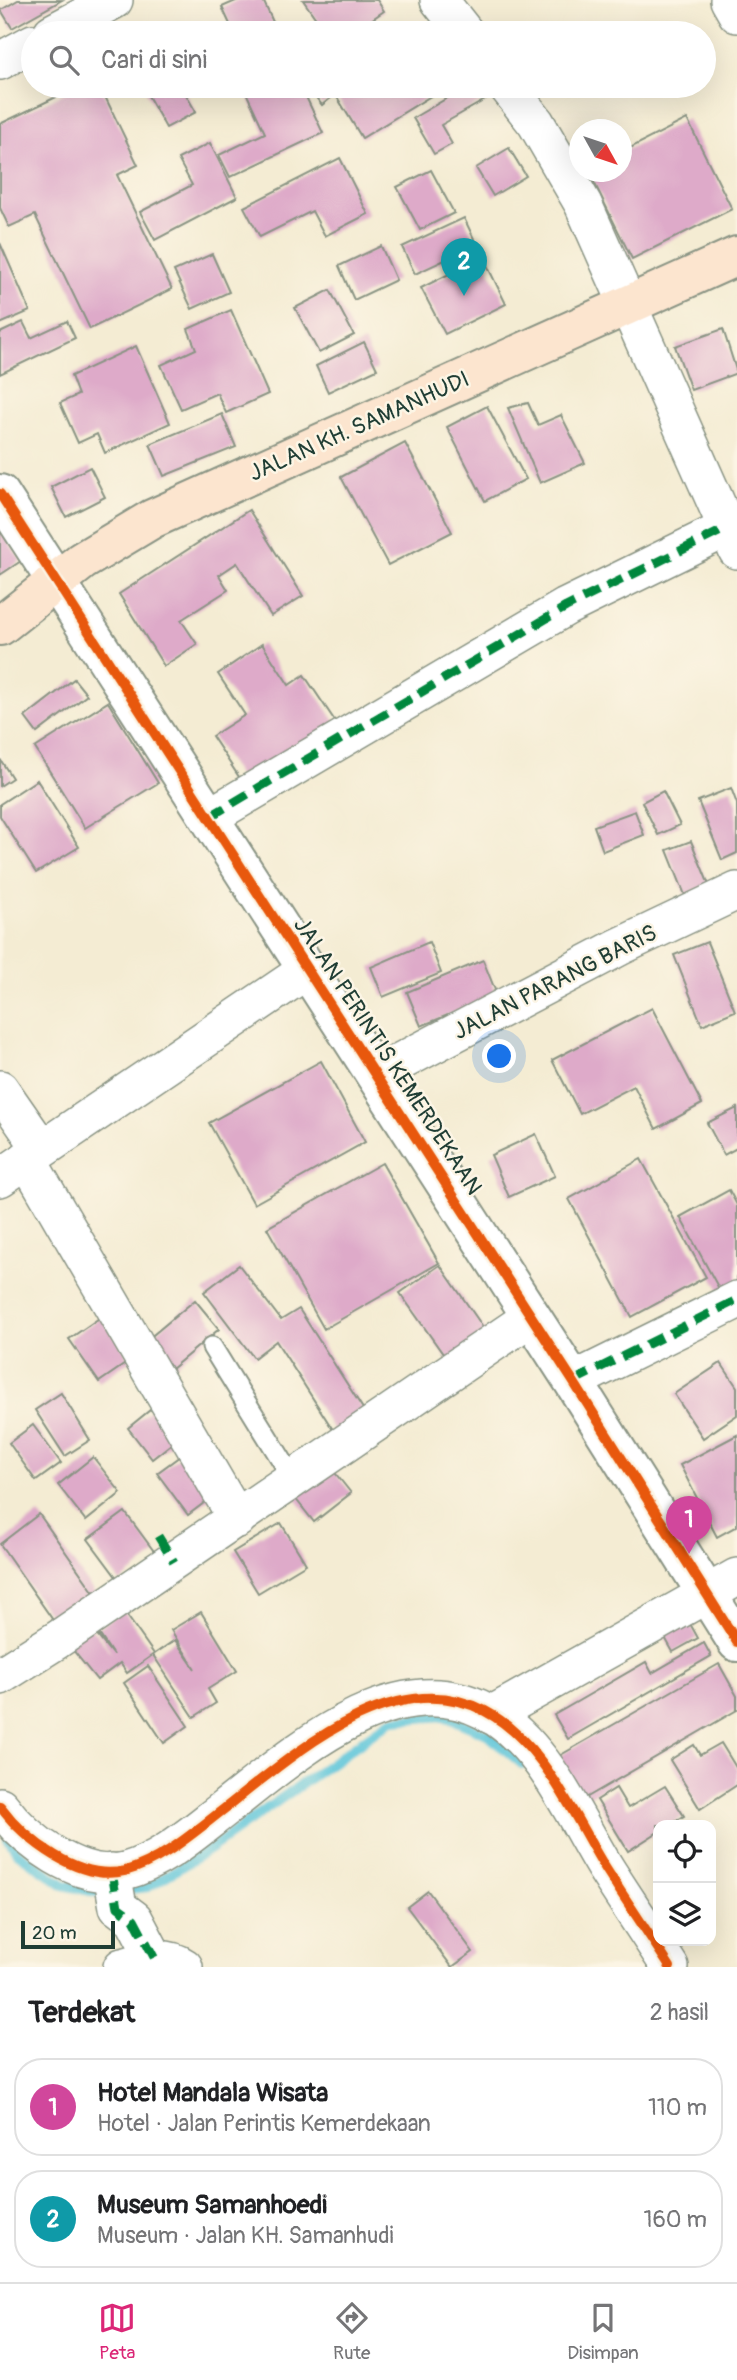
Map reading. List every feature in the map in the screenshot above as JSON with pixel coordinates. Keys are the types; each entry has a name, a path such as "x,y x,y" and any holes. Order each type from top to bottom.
{"main road":[{"name":"JALAN KH. SAMANHUDI","path":"0,626 111,541 152,519 737,256"}],"street":[{"path":"75,21 114,0"},
{"path":"439,0 456,21"},
{"path":"729,0 737,14"},
{"path":"0,61 21,50"},
{"path":"209,817 566,607 732,539 583,204 536,123 516,98"},
{"name":"JALAN PERINTIS KEMERDEKAAN","path":"0,494 572,1381 722,1586 737,1643"},
{"name":"JALAN PARANG BARIS","path":"375,1075 619,947 737,891"},
{"path":"23,1162 307,970"},
{"path":"0,1089 23,1162 237,1519"},
{"path":"572,1381 737,1300"},
{"path":"0,1676 166,1549 237,1519 531,1317"},
{"path":"492,1715 722,1586"},
{"path":"115,1887 355,1716 403,1700 437,1696 492,1715 512,1730 544,1766 670,1967"},
{"path":"0,1806 10,1820 46,1851 115,1887 135,1919 154,1964"}],"lane":[{"path":"212,1347 294,1480"}],"building":[{"path":"18,0 62,0 12,28 1,10"},
{"path":"238,0 263,0 273,21 228,21 222,7"},
{"path":"303,0 377,0 384,11 369,21 318,21"},
{"path":"54,98 106,98 138,165 117,175 172,289 90,329 35,215 9,227 0,208 0,124"},
{"path":"149,98 188,98 196,112 166,128"},
{"path":"249,98 307,98 323,133 230,177 219,155 265,133"},
{"path":"316,98 331,98 322,105"},
{"path":"338,98 427,98 362,138"},
{"path":"447,98 488,98 441,125 452,144 434,154 413,118"},
{"path":"687,119 732,209 632,259 594,182 632,182 632,147"},
{"path":"210,143 237,197 155,240 140,212 192,185 178,159"},
{"path":"509,148 526,176 493,196 476,168"},
{"path":"340,158 368,214 325,236 312,211 260,237 244,207"},
{"path":"431,170 454,213 420,230 397,187"},
{"path":"464,218 477,245 415,274 402,247"},
{"path":"0,243 30,311 0,324"},
{"path":"381,246 396,280 354,300 339,266"},
{"path":"212,254 229,292 192,309 174,271"},
{"path":"483,257 506,304 445,334 421,288"},
{"path":"330,290 354,335 319,353 295,308"},
{"path":"231,310 268,394 226,413 217,393 181,409 161,365 196,349 188,329"},
{"path":"67,321 75,338 0,374 0,333 23,322 31,338"},
{"path":"723,329 737,373 691,390 675,346"},
{"path":"364,342 377,369 328,392 316,366"},
{"path":"136,346 170,423 105,453 97,434 78,443 60,403 78,395 71,376"},
{"path":"528,403 538,425 561,415 585,463 540,483 508,408"},
{"path":"487,406 526,479 485,501 447,427"},
{"path":"222,414 236,447 164,476 150,444"},
{"path":"405,443 452,532 388,565 341,477"},
{"path":"90,467 105,497 66,517 51,487"},
{"path":"249,510 303,596 271,616 237,563 219,575 228,590 181,620 197,644 164,666 119,594"},
{"path":"0,529 21,561 0,575"},
{"path":"262,644 289,685 304,675 337,724 245,786 212,736 245,715 218,674"},
{"path":"74,679 87,695 37,733 25,717"},
{"path":"108,702 158,783 85,828 35,748"},
{"path":"0,759 12,778 0,786"},
{"path":"37,780 79,847 36,873 0,816 0,804"},
{"path":"731,788 737,804 737,853 722,860 698,801"},
{"path":"663,791 680,825 658,835 642,802"},
{"path":"635,811 644,835 603,851 594,826"},
{"path":"691,841 709,885 685,895 667,850"},
{"path":"429,942 441,973 383,997 371,967"},
{"path":"707,942 735,1011 702,1025 674,955"},
{"path":"483,960 497,995 421,1026 407,992"},
{"path":"652,1008 702,1104 656,1129 634,1086 580,1114 552,1060"},
{"path":"321,1061 365,1142 254,1204 209,1123"},
{"path":"737,1108 737,1148 724,1155 707,1123"},
{"path":"536,1134 555,1176 509,1197 491,1155"},
{"path":"641,1159 706,1277 632,1317 569,1199"},
{"path":"382,1163 439,1263 324,1329 267,1228"},
{"path":"729,1190 737,1205 737,1291 724,1298 680,1217"},
{"path":"239,1265 281,1320 299,1309 367,1415 337,1436 276,1341 254,1358 204,1292"},
{"path":"440,1265 492,1340 453,1368 400,1293"},
{"path":"195,1300 219,1329 171,1369 147,1340"},
{"path":"101,1317 131,1360 99,1382 69,1339"},
{"path":"721,1363 737,1387 737,1415 703,1438 674,1394"},
{"path":"61,1393 90,1440 65,1456 35,1410"},
{"path":"155,1406 180,1437 152,1459 128,1428"},
{"path":"33,1425 61,1463 36,1481 9,1443"},
{"path":"737,1435 737,1526 717,1537 680,1465"},
{"path":"187,1451 217,1493 188,1515 157,1473"},
{"path":"93,1457 121,1493 86,1521 58,1485"},
{"path":"328,1464 351,1493 314,1522 291,1493"},
{"path":"125,1512 156,1554 120,1582 88,1539"},
{"path":"39,1514 95,1594 55,1623 0,1544"},
{"path":"281,1523 306,1564 258,1593 233,1552"},
{"path":"123,1610 154,1654 127,1673 120,1663 97,1680 65,1640 87,1623 113,1655 96,1629"},
{"path":"683,1611 698,1638 673,1652 658,1625"},
{"path":"201,1612 237,1671 208,1689 216,1703 194,1717 153,1655 175,1640 195,1669 171,1630"},
{"path":"704,1643 711,1656 568,1739 554,1715 646,1662 652,1673"},
{"path":"719,1664 737,1696 737,1710 584,1799 559,1756"},
{"path":"148,1666 188,1726 164,1743 124,1683"},
{"path":"721,1743 737,1769 737,1785 700,1809 670,1760 694,1745 700,1755"},
{"path":"665,1786 684,1816 677,1820 653,1820 653,1835 628,1851 597,1800 616,1788 628,1808"},
{"path":"428,1891 473,1952 452,1967 407,1907"}],"waterway":[{"path":"8,1839 17,1852 64,1885 95,1892 148,1887 210,1849 392,1720 444,1716 487,1734 522,1764"}],"marked path":[{"path":"209,817 566,607 727,528"},
{"path":"573,1381 737,1300"},
{"path":"158,1536 174,1562"},
{"path":"112,1872 118,1907 134,1919 155,1959"}],"cycle path":[{"path":"0,494 573,1381 737,1642"},
{"path":"0,1806 38,1844 72,1864 107,1873 125,1871 152,1860 177,1845 312,1742 346,1722 380,1707 415,1699 450,1699 485,1711 506,1725 541,1761 606,1869 670,1967"}],"place":[{"name":"Museum Samanhoedi","path":"464,296"},
{"name":"Hotel Mandala Wisata","path":"689,1554"}]}
